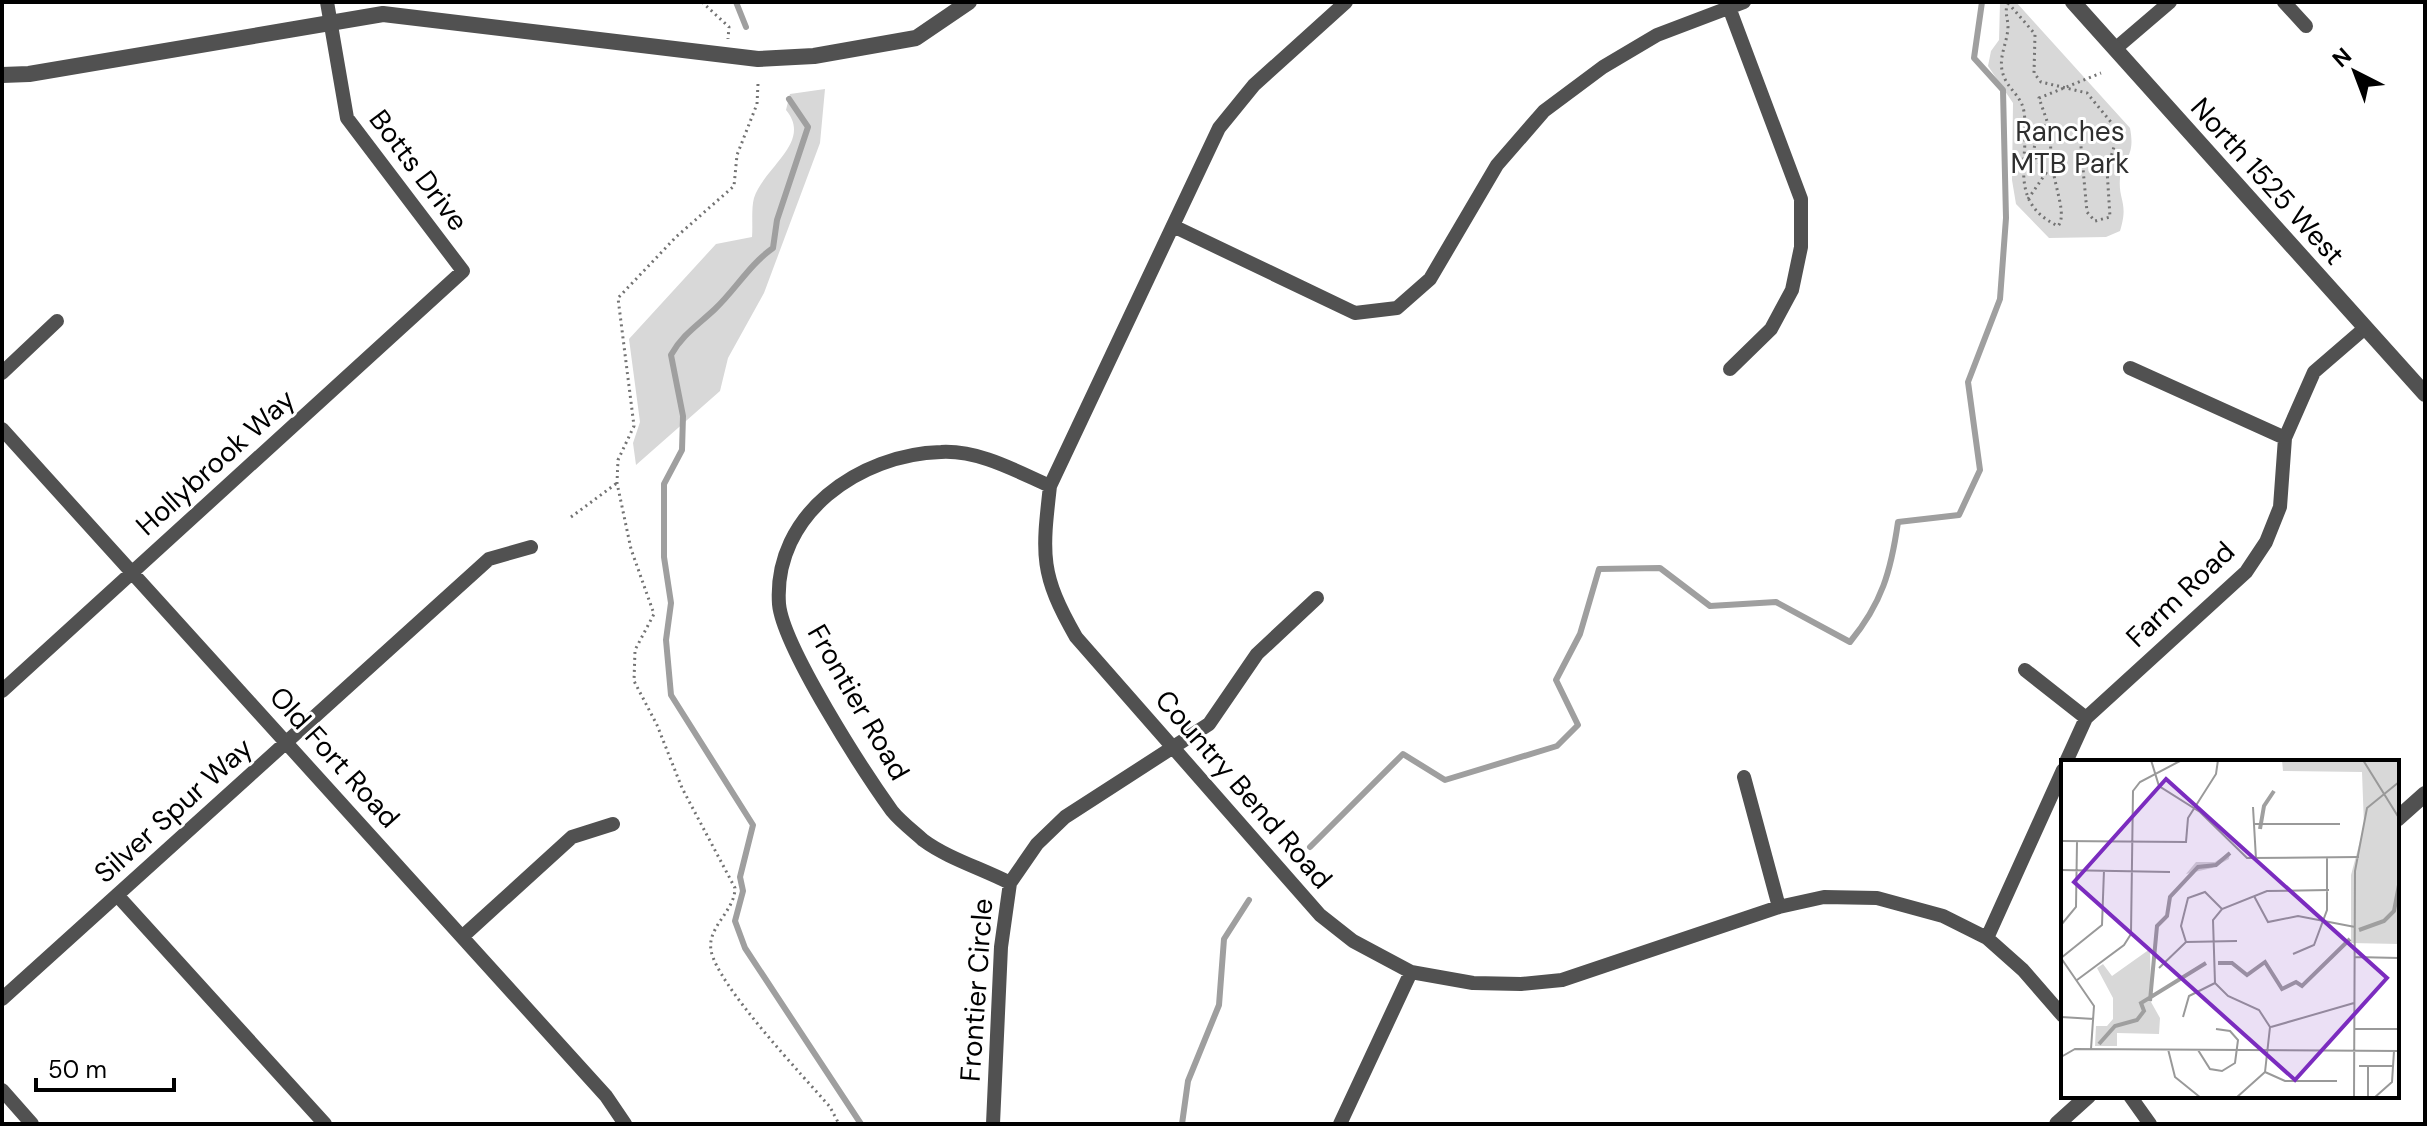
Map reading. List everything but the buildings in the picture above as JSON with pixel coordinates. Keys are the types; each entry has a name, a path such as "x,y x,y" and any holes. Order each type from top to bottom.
{"street":[{"name":"Botts Drive","path":"327,2 347,118 463,271"},
{"path":"2,75 29,74 383,14 758,59 814,56 916,38 969,2"},
{"name":"Country Bend Road","path":"1346,2 1254,85 1219,128 1050,486 1042,550 1053,597 1076,637 1320,915 1353,941 1411,972 1473,983 1562,980 1779,907 1824,897 1877,898 1943,916 1987,938 2023,970 2061,1014"},
{"path":"1173,226 1355,313 1397,308 1430,279 1497,165 1544,111 1603,67 1657,35 1728,5 1744,2"},
{"name":"North 1525 West","path":"2073,2 2425,394"},
{"path":"2115,49 2170,2"},
{"path":"2284,2 2306,26"},
{"path":"1728,5 1801,199 1801,247 1792,290 1771,329 1730,369"},
{"name":"Hollybrook Way","path":"2,691 463,271"},
{"path":"2,373 57,321"},
{"name":"Farm Road","path":"2067,760 2086,718 2246,572 2266,542 2280,507 2285,438 2314,372 2365,328"},
{"path":"2130,368 2285,438"},
{"name":"Old Fort Road","path":"2,429 606,1096 625,1124"},
{"name":"Frontier Road","path":"1010,883 926,842 894,814 792,648 779,604 786,554 808,510 868,469 897,457 944,451 990,460 1050,486"},
{"name":"Silver Spur Way","path":"2,999 489,559 531,547"},
{"name":"Frontier Circle","path":"993,1124 1001,947 1010,883 1037,844 1065,817 1209,724 1257,654 1317,598"},
{"path":"2025,670 2086,718"},
{"path":"1987,938 2061,774"},
{"path":"1744,777 1779,907"},
{"path":"2399,817 2425,794"},
{"path":"462,937 572,837 613,824"},
{"path":"117,895 325,1124"},
{"path":"1340,1124 1411,972"},
{"path":"2,1090 32,1124"},
{"path":"2057,1124 2086,1098"},
{"path":"2131,1098 2150,1124"}],"path":[{"path":"702,2 729,27 728,37"},
{"path":"2008,3 2035,34 2034,73 2041,82 2062,87 2087,93 2115,127 2117,137 2107,170 2110,217 2095,221 2087,212 2080,136 2075,129 2054,129 2049,142 2053,182 2064,217 2058,226 2047,221 2028,199 2022,184 2024,109 2002,69 2000,52 2008,27 2008,3"},
{"path":"2028,199 2046,173 2033,152 2033,142 2047,121 2039,98 2062,87 2096,78 2101,73"},
{"path":"758,84 757,104 737,155 734,186 676,237 618,298 634,426 618,460 617,483 631,549 654,614 635,650 634,681 657,725 682,788 735,888 730,906 713,934 711,950 719,968 753,1017 830,1107 839,1124"},
{"path":"571,517 617,483"}],"green space":[{"name":"Ranches MTB Park","path":"2000,2 2016,2 2130,128 2130,152 2120,178 2124,214 2120,231 2106,237 2049,238 2016,204 2012,180 2013,103 1988,66 1991,51 1999,40"},
{"path":"825,89 820,143 764,293 728,358 720,391 636,465 633,443 640,422 629,339 716,244 752,237 754,198 784,154 794,133 793,122 786,110 790,94"}],"waterway":[{"path":"736,2 746,27"},
{"path":"1310,847 1403,754 1445,780 1557,746 1578,725 1556,680 1580,634 1599,569 1660,568 1710,606 1776,602 1850,642 1870,614 1883,586 1898,522 1959,515 1980,470 1968,382 2000,299 2006,218 2003,90 1974,58 1982,2"},
{"path":"789,99 808,127 777,220 773,248 685,336 671,355 683,416 682,450 664,484 664,557 671,603 666,640 671,695 753,825 740,877 743,891 735,921 745,948 861,1124"},
{"path":"1182,1124 1188,1081 1219,1005 1224,939 1249,900"}]}
